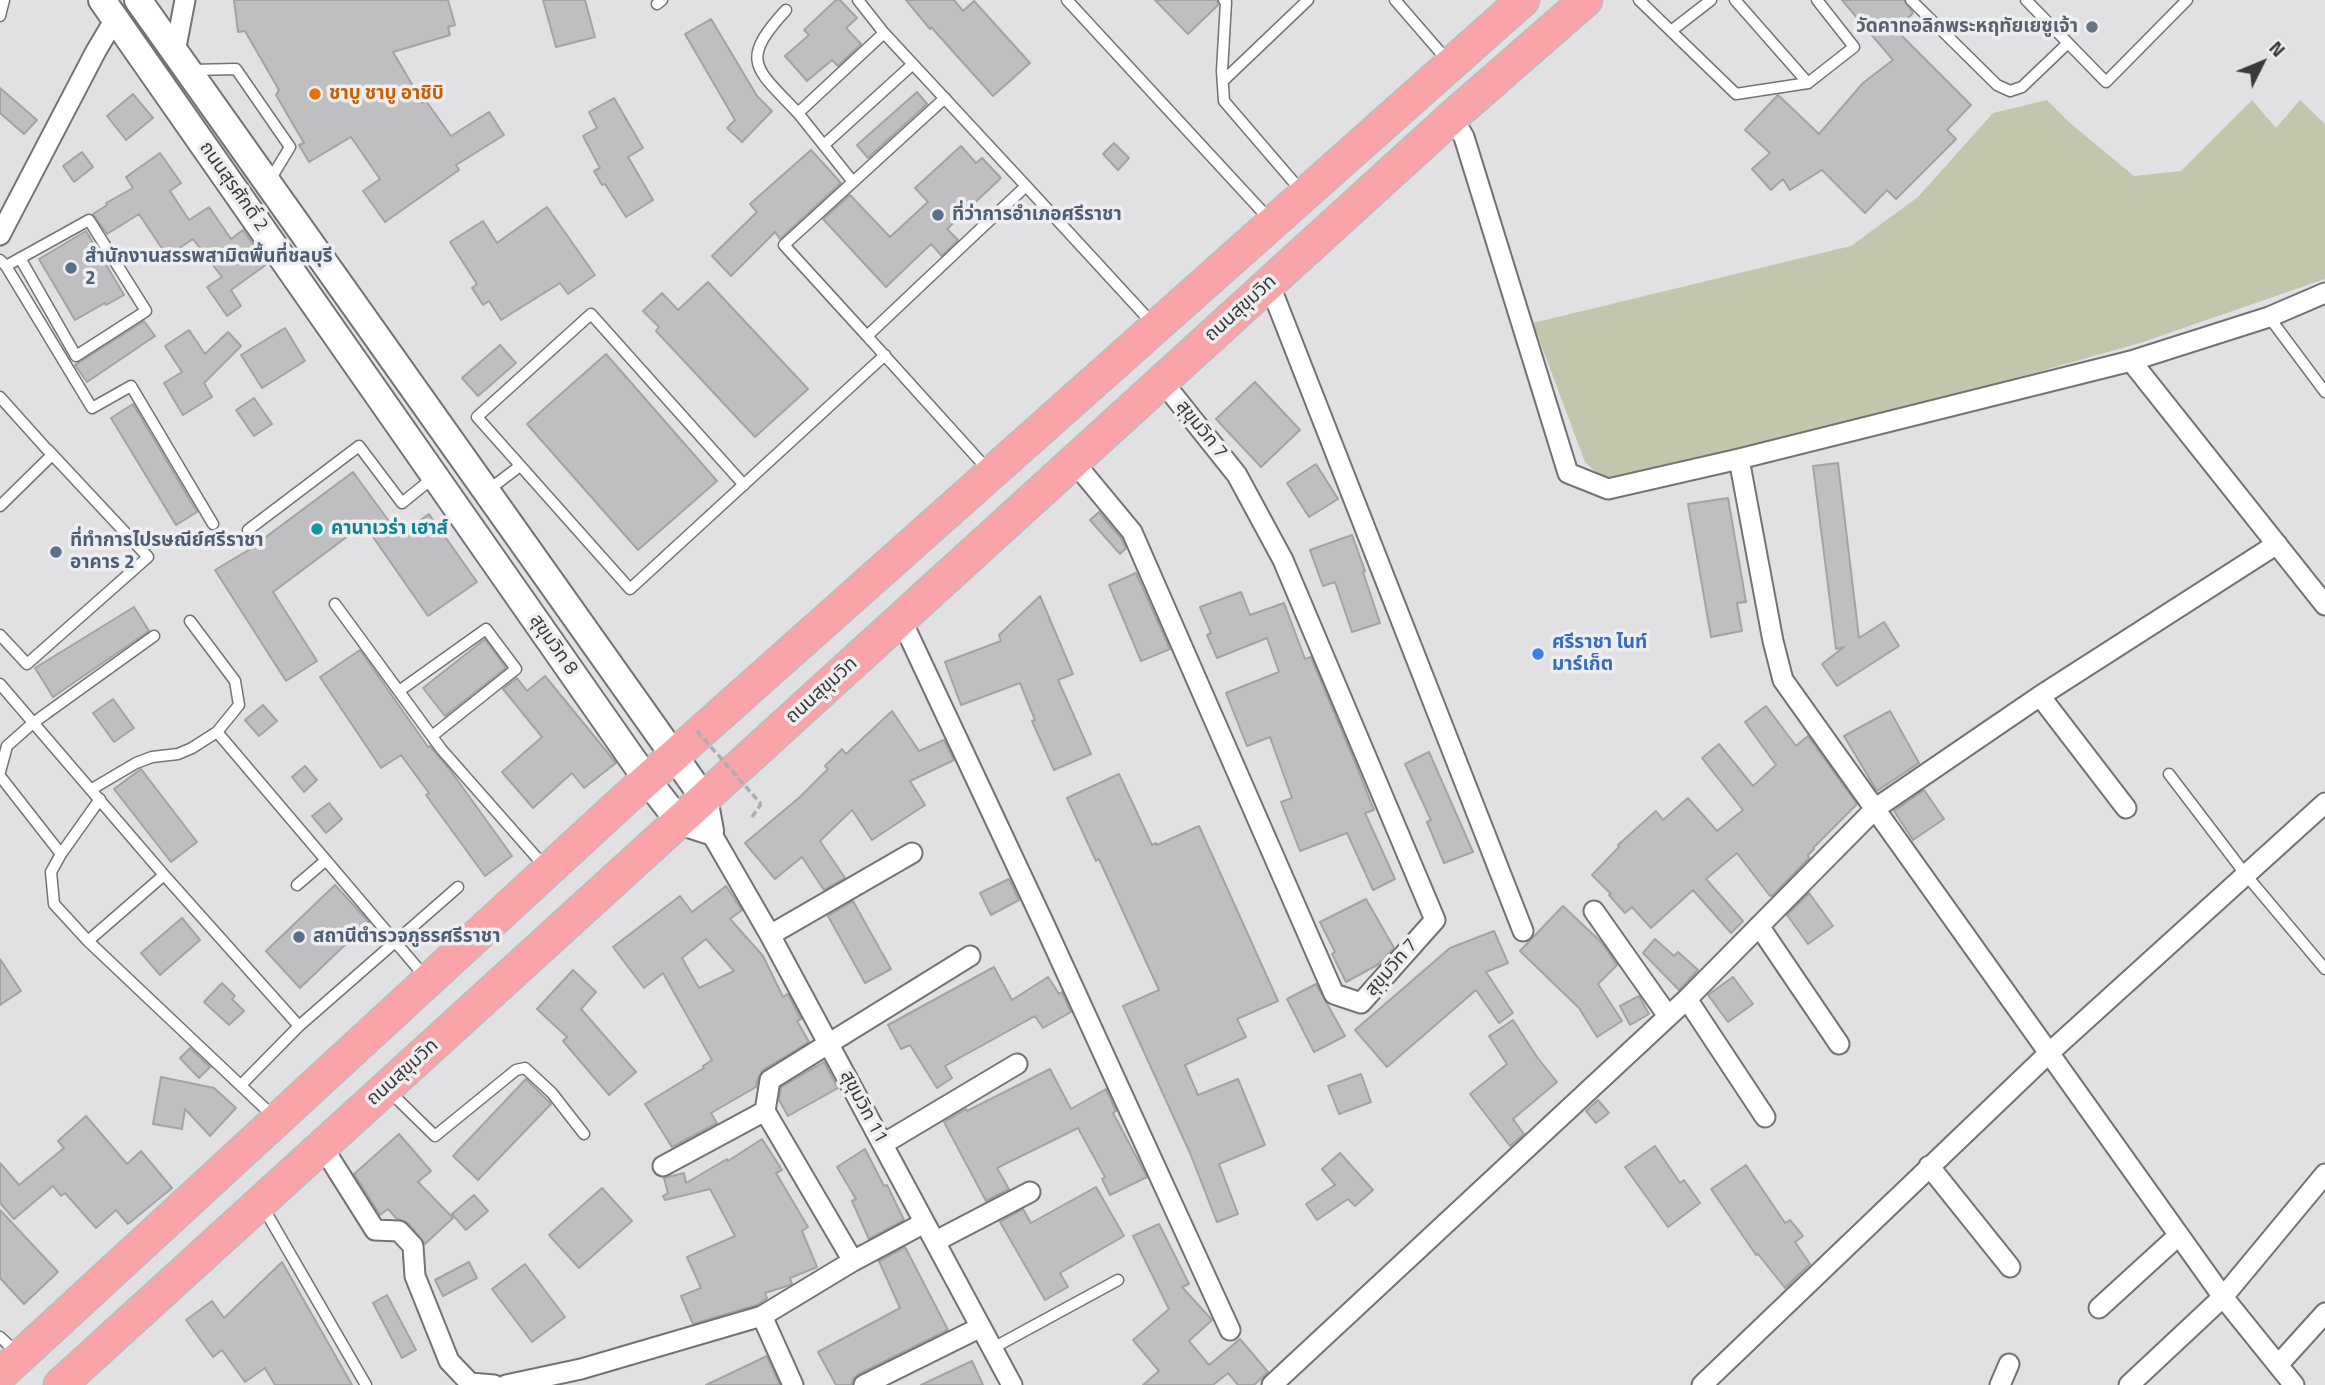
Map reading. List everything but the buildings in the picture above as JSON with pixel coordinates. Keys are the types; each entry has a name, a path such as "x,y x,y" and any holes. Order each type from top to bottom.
{"highway":[{"path":"7,1356 277,1119 647,780 1523,0"},
{"name":"ถนนสุขุมวิท","path":"67,1382 322,1146 1269,283 1586,0"}],"main road":[{"name":"ถนนสุรศักดิ์ 2","path":"139,1 486,492"},
{"path":"109,9 139,1"},
{"name":"ถนนสุรศักดิ์ 2","path":"109,9 460,511"},
{"path":"301,284 326,266"},
{"path":"460,511 486,492"},
{"name":"สุขุมวิท 8","path":"486,492 674,756"},
{"name":"สุขุมวิท 8","path":"460,511 647,780"},
{"name":"สุขุมวิท 11","path":"674,756 704,798 710,831"},
{"path":"647,780 679,821 710,831"}],"street":[{"path":"181,61 185,0"},
{"path":"0,235 96,51 109,9"},
{"path":"1452,117 1464,137 1568,473 1608,489 2132,361 2269,317 2325,293"},
{"path":"1269,283 1523,931"},
{"path":"2132,361 2325,605"},
{"name":"สุขุมวิท 7","path":"1073,462 1132,532 1334,994 1362,1003 1435,920 1283,560 1237,474 1162,381"},
{"path":"1739,459 1773,641 1783,680 2179,1236 2287,1379 2325,1313"},
{"path":"1272,1385 1687,999 1876,808 2040,696 2277,544"},
{"path":"901,619 1230,1330"},
{"path":"2040,696 2126,808"},
{"path":"1702,1385 1929,1166 2325,803"},
{"name":"สุขุมวิท 11","path":"710,831 770,935 1012,1385"},
{"path":"770,935 912,853"},
{"path":"1594,911 1668,1016"},
{"path":"1759,926 1839,1044"},
{"path":"853,1261 765,1111 770,1080 970,956"},
{"path":"1687,999 1765,1117"},
{"path":"883,1144 1017,1064"},
{"path":"663,1166 765,1111"},
{"path":"322,1146 375,1230 399,1231 413,1246 415,1276 449,1362 470,1383 494,1385"},
{"path":"1929,1166 2010,1267"},
{"path":"2129,1385 2223,1297 2325,1174"},
{"path":"936,1241 1030,1192"},
{"path":"506,1385 581,1369 762,1317 853,1261 924,1223"},
{"path":"2099,1308 2179,1236"},
{"path":"762,1317 793,1385"},
{"path":"864,1385 981,1327"},
{"path":"2000,1385 2009,1364"}],"lane":[{"path":"0,16 4,0"},
{"path":"859,0 884,33 1155,327"},
{"path":"1067,0 1274,224"},
{"path":"1224,0 1224,101 1305,195"},
{"path":"1223,81 1308,0"},
{"path":"1395,0 1452,64"},
{"path":"1639,0 1736,94 1808,83 1854,47 1817,0"},
{"path":"1671,31 1712,0"},
{"path":"1735,0 1808,83"},
{"path":"1911,0 1997,85 2010,91 2022,88 2068,43"},
{"path":"2026,0 2106,82 2187,0"},
{"path":"786,10 766,31 758,47 758,71 825,144 853,182"},
{"path":"798,113 884,33"},
{"path":"181,61 236,69 290,147 269,182"},
{"path":"825,144 913,64"},
{"path":"945,98 784,245 991,473"},
{"path":"867,335 1026,186"},
{"path":"20,258 76,356 145,311 89,220 20,258 3,263 92,408 131,386 213,524"},
{"path":"744,485 591,314 477,417 630,589 744,485 885,355"},
{"path":"2269,317 2325,391"},
{"path":"0,397 148,557 27,664 0,635"},
{"path":"248,530 359,446 402,503 435,477"},
{"path":"0,506 52,455 48,450"},
{"path":"486,492 520,466"},
{"path":"335,604 432,736 548,870"},
{"path":"92,789 136,763 152,757 178,754 192,748 217,732 239,705 235,681 190,621"},
{"path":"399,691 486,629 516,669 432,736"},
{"path":"61,854 0,774 7,746 33,723 154,636"},
{"path":"0,684 164,875 299,1026"},
{"path":"217,732 429,981"},
{"path":"2169,774 2246,875 2325,969"},
{"path":"100,799 61,854 51,873 54,904 88,941 277,1119"},
{"path":"297,886 326,861"},
{"path":"88,941 164,875"},
{"path":"241,1085 299,1026 458,887"},
{"path":"386,1088 435,1136 516,1070 525,1068 552,1093 584,1134"},
{"path":"261,1202 366,1385"},
{"path":"993,1348 1118,1280"}],"path":[{"path":"697,732 761,804 752,817"}],"green space":[{"path":"2047,100 2070,123 2134,176 2181,171 2252,100 2276,128 2300,100 2325,124 2325,279 2140,343 1810,436 1605,481 1585,462 1533,323 1851,246 1918,197 1993,113"}],"place":[{"name":"วัดคาทอลิกพระหฤทัยเยซูเจ้า","path":"2092,27"},
{"name":"ชาบู ชาบู อาชิบิ","path":"315,94"},
{"name":"ที่ว่าการอำเภอศรีราชา","path":"938,215"},
{"name":"สำนักงานสรรพสามิตพื้นที่ชลบุรี 2","path":"71,268"},
{"name":"คานาเวร่า เฮาส์","path":"317,529"},
{"name":"ที่ทำการไปรษณีย์ศรีราชา อาคาร 2","path":"56,552"},
{"name":"ศรีราชา ไนท์ มาร์เก็ต","path":"1538,654"},
{"name":"สถานีตำรวจภูธรศรีราชา","path":"299,937"}]}
